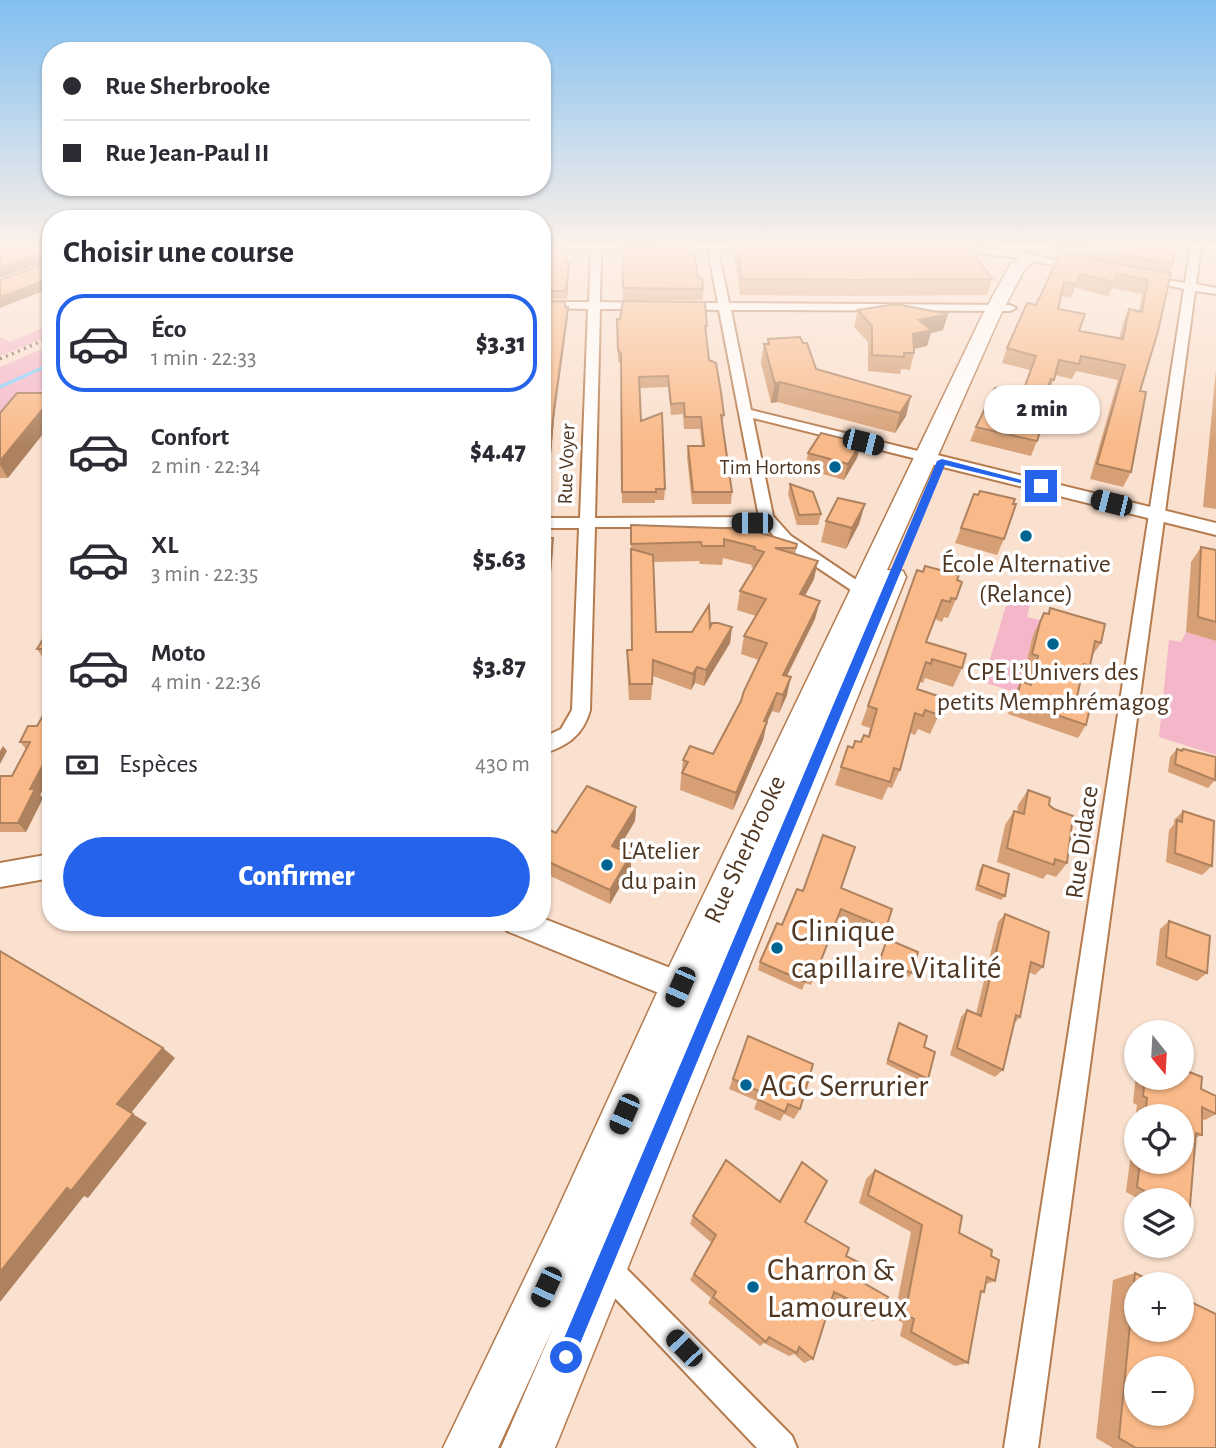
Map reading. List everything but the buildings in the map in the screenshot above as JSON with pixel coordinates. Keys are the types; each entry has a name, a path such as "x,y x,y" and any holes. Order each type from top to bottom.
{"main road":[{"name":"Rue Sherbrooke","path":"528,1448 586,1254 680,987 872,596 1000,313"},
{"name":"Rue Sherbrooke","path":"470,1448 586,1254 716,1001 872,596"}],"street":[{"name":"Rue Voyer","path":"551,742 569,734 575,727 581,710 594,313"},
{"path":"724,313 769,522 792,544 872,596"},
{"name":"Rue Didace","path":"1021,1448 1187,313"},
{"path":"744,412 1216,529"},
{"path":"551,523 769,522"},
{"path":"0,876 42,868"},
{"path":"540,931 716,1001"},
{"path":"586,1254 780,1448"}],"shaded area":[{"path":"42,325 42,339 0,356 0,337 10,342 40,329"},
{"path":"42,349 42,390 0,439 0,367"},
{"path":"1012,586 1033,592 1027,617 1043,621 1033,636 1025,668 1031,669 1078,712 983,682"},
{"path":"1186,632 1216,641 1216,755 1159,737 1169,640 1181,642"}],"waterway":[{"path":"0,387 42,368"}],"railway":[{"path":"0,359 42,341"}],"place":[{"name":"Tim Hortons","path":"835,467"},
{"name":"École Alternative (Relance)","path":"1026,536"},
{"name":"CPE L’Univers des petits Memphrémagog","path":"1053,644"},
{"name":"L'Atelier du pain","path":"607,865"},
{"name":"Clinique capillaire Vitalité","path":"777,948"},
{"name":"AGC Serrurier","path":"746,1085"},
{"name":"Charron & Lamoureux","path":"753,1287"}],"route":[{"path":"566,1357 942,461 1041,486"}]}
